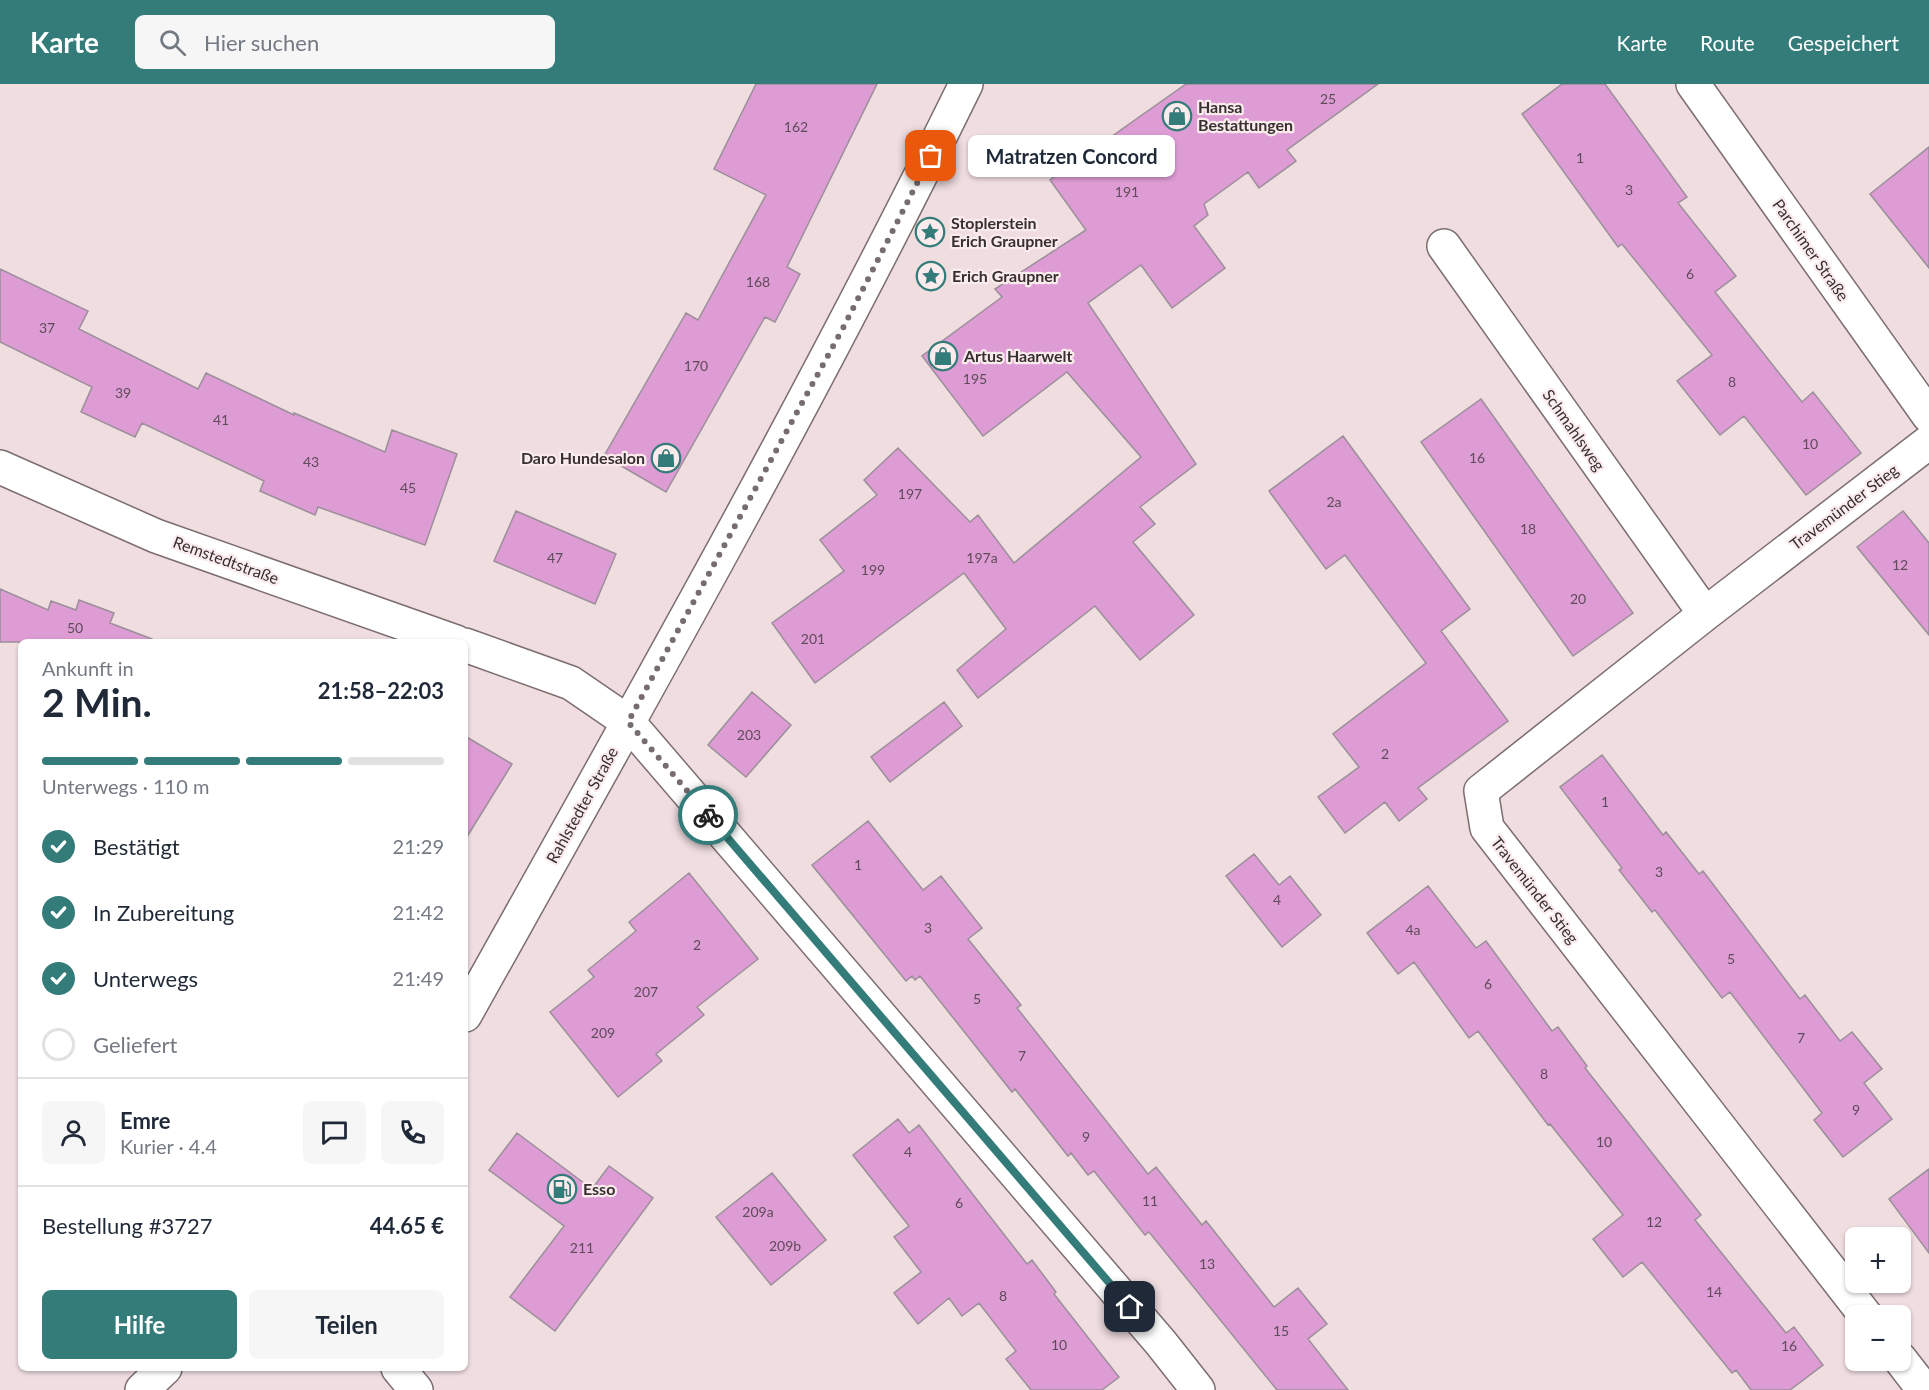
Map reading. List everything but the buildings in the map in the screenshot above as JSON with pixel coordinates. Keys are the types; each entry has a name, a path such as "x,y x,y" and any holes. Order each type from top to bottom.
{"street":[{"name":"Rahlstedter Straße","path":"468,1010 843,328 966,84"},
{"name":"Parchimer Straße","path":"1693,84 1929,416"},
{"name":"Schmahlsweg","path":"1444,246 1705,614"},
{"name":"Travemünder Stieg","path":"1857,1305 1487,828 1481,791 1705,614 1929,442"},
{"name":"Remstedtstraße","path":"0,467 156,536 448,639"},
{"path":"468,646 571,683 628,722 1153,1334 1198,1390"},
{"path":"142,1390 162,1371"},
{"path":"400,1371 416,1390"},
{"path":"1909,1371 1924,1390"}],"way so far":[{"path":"708,815 628,722 843,328 931,156"}],"place":[{"name":"Hansa Bestattungen","path":"1177,116"},
{"name":"Matratzen Concord","path":"931,156"},
{"name":"Stoplerstein Erich Graupner","path":"930,232"},
{"name":"Erich Graupner","path":"931,276"},
{"name":"Artus Haarwelt","path":"943,356"},
{"name":"Daro Hundesalon","path":"666,458"},
{"name":"Esso","path":"562,1189"}],"route":[{"path":"708,815 1130,1307"}]}
